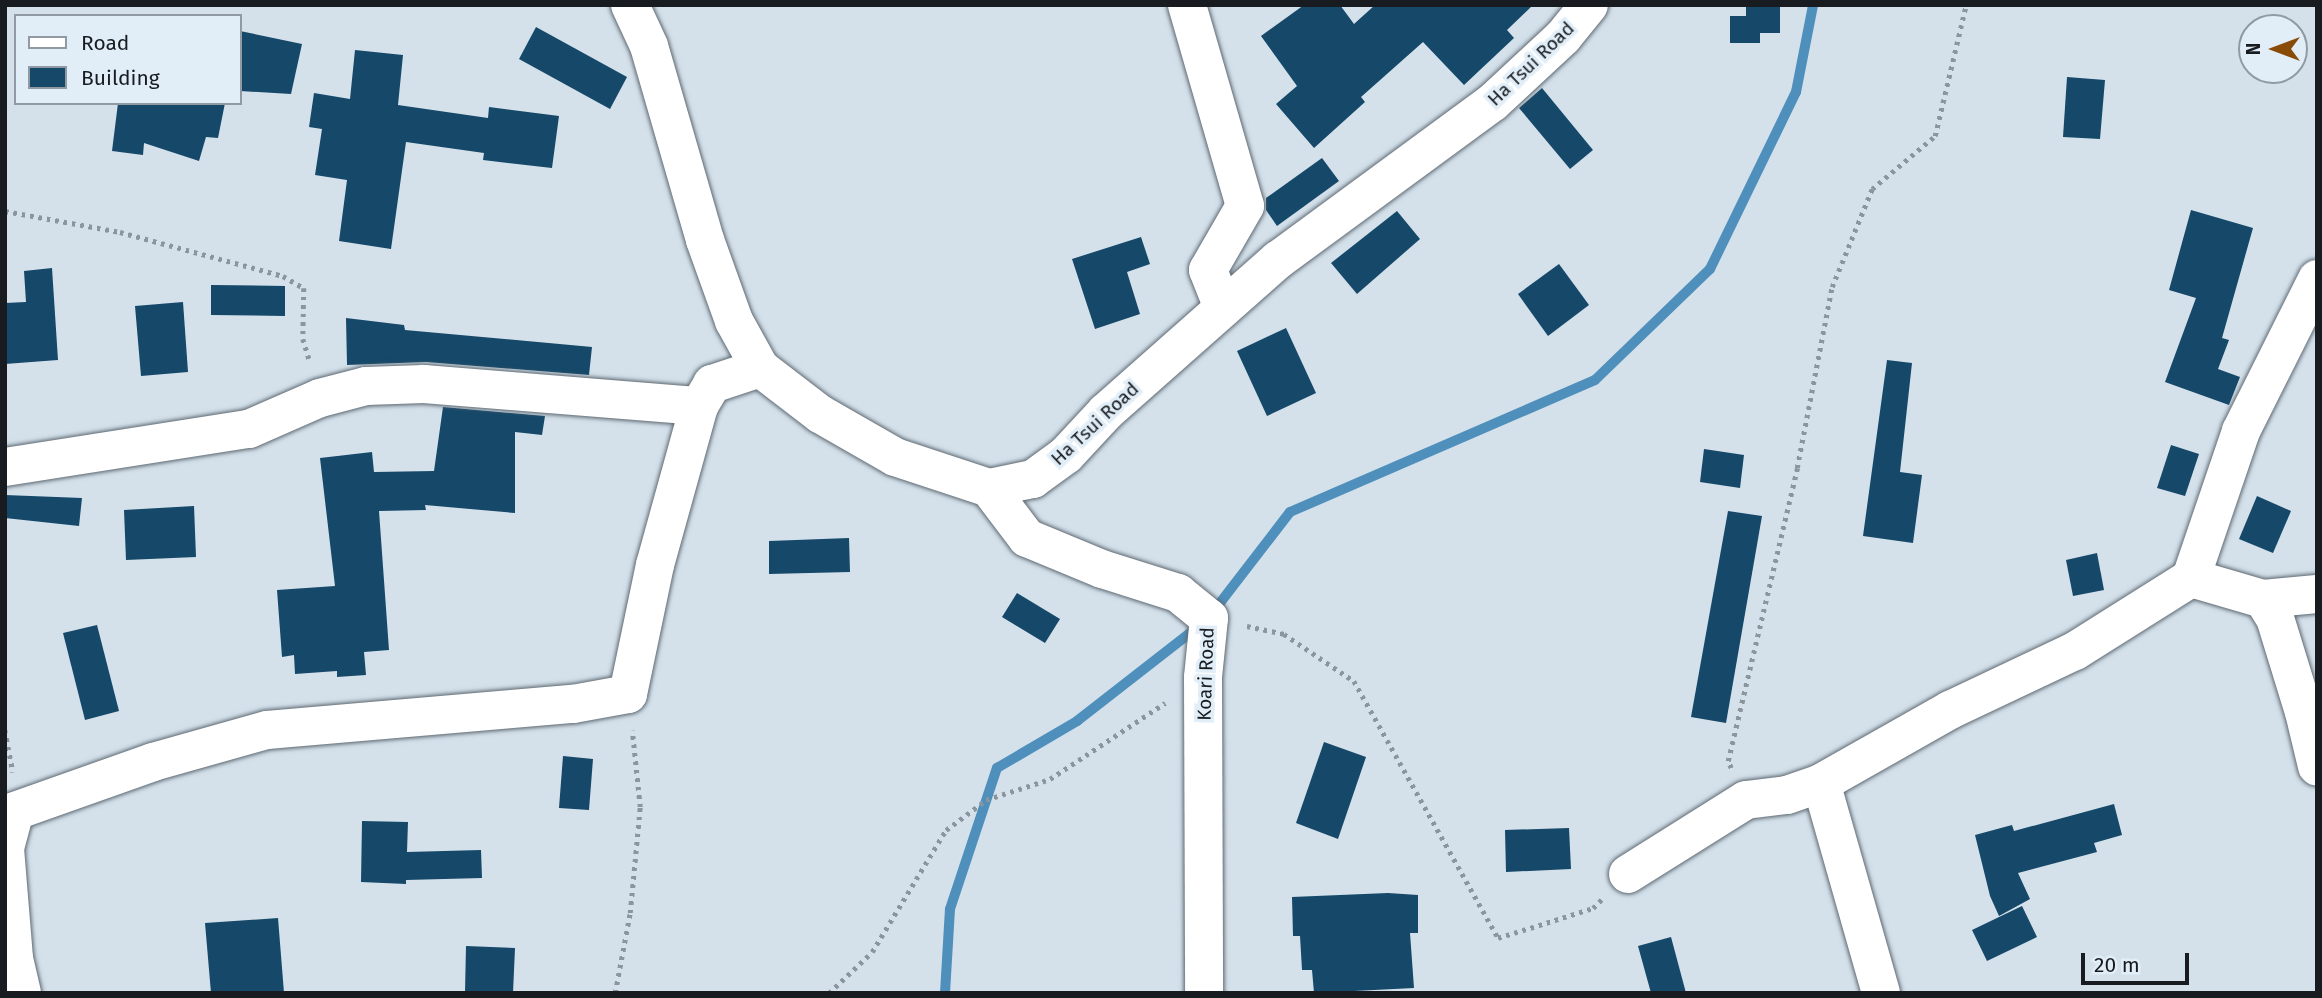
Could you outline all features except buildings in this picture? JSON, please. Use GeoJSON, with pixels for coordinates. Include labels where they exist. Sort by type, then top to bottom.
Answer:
{"type":"FeatureCollection","features":[{"type":"Feature","properties":{"kind":"street","name":"Ha Tsui Road"},"geometry":{"type":"LineString","coordinates":[[630,5],[649,46],[709,251],[734,321],[760,368],[820,414],[895,457],[989,488],[1033,479],[1066,455],[1106,412],[1278,260],[1492,103],[1563,37],[1589,5]]}},
{"type":"Feature","properties":{"kind":"street"},"geometry":{"type":"LineString","coordinates":[[1187,5],[1245,206],[1208,270],[1223,308]]}},
{"type":"Feature","properties":{"kind":"street"},"geometry":{"type":"LineString","coordinates":[[1628,874],[1746,800],[1787,795],[1821,783],[1950,710],[2074,651],[2192,578],[2241,431],[2317,279]]}},
{"type":"Feature","properties":{"kind":"street"},"geometry":{"type":"LineString","coordinates":[[22,993],[14,958],[5,848],[15,811],[153,762],[267,730],[573,704],[628,694],[655,565],[699,406],[712,384],[760,368]]}},
{"type":"Feature","properties":{"kind":"street"},"geometry":{"type":"LineString","coordinates":[[5,467],[249,429],[320,398],[366,386],[424,384],[699,406]]}},
{"type":"Feature","properties":{"kind":"street","name":"Koari Road"},"geometry":{"type":"LineString","coordinates":[[989,488],[1027,538],[1102,569],[1178,593],[1209,618],[1203,677],[1204,993]]}},
{"type":"Feature","properties":{"kind":"street"},"geometry":{"type":"LineString","coordinates":[[2192,578],[2263,599],[2317,594]]}},
{"type":"Feature","properties":{"kind":"street"},"geometry":{"type":"LineString","coordinates":[[2263,599],[2275,618],[2304,712],[2317,766]]}},
{"type":"Feature","properties":{"kind":"street"},"geometry":{"type":"LineString","coordinates":[[1821,783],[1881,993]]}},
{"type":"Feature","properties":{"kind":"path"},"geometry":{"type":"LineString","coordinates":[[1746,800],[1728,761],[1797,468],[1832,287],[1872,189],[1936,136],[1966,5]]}},
{"type":"Feature","properties":{"kind":"path"},"geometry":{"type":"LineString","coordinates":[[5,211],[120,232],[283,276],[304,288],[303,338],[320,398]]}},
{"type":"Feature","properties":{"kind":"path"},"geometry":{"type":"LineString","coordinates":[[1284,634],[1354,681],[1498,939],[1593,908],[1628,874]]}},
{"type":"Feature","properties":{"kind":"path"},"geometry":{"type":"LineString","coordinates":[[829,993],[872,951],[946,830],[986,800],[1050,779],[1203,677]]}},
{"type":"Feature","properties":{"kind":"path"},"geometry":{"type":"LineString","coordinates":[[615,993],[630,913],[640,807],[628,694]]}},
{"type":"Feature","properties":{"kind":"waterway"},"geometry":{"type":"LineString","coordinates":[[1213,612],[1290,512],[1595,380],[1710,269],[1796,92],[1813,5]]}},
{"type":"Feature","properties":{"kind":"waterway"},"geometry":{"type":"LineString","coordinates":[[945,993],[950,909],[997,768],[1077,721],[1199,626]]}}]}
